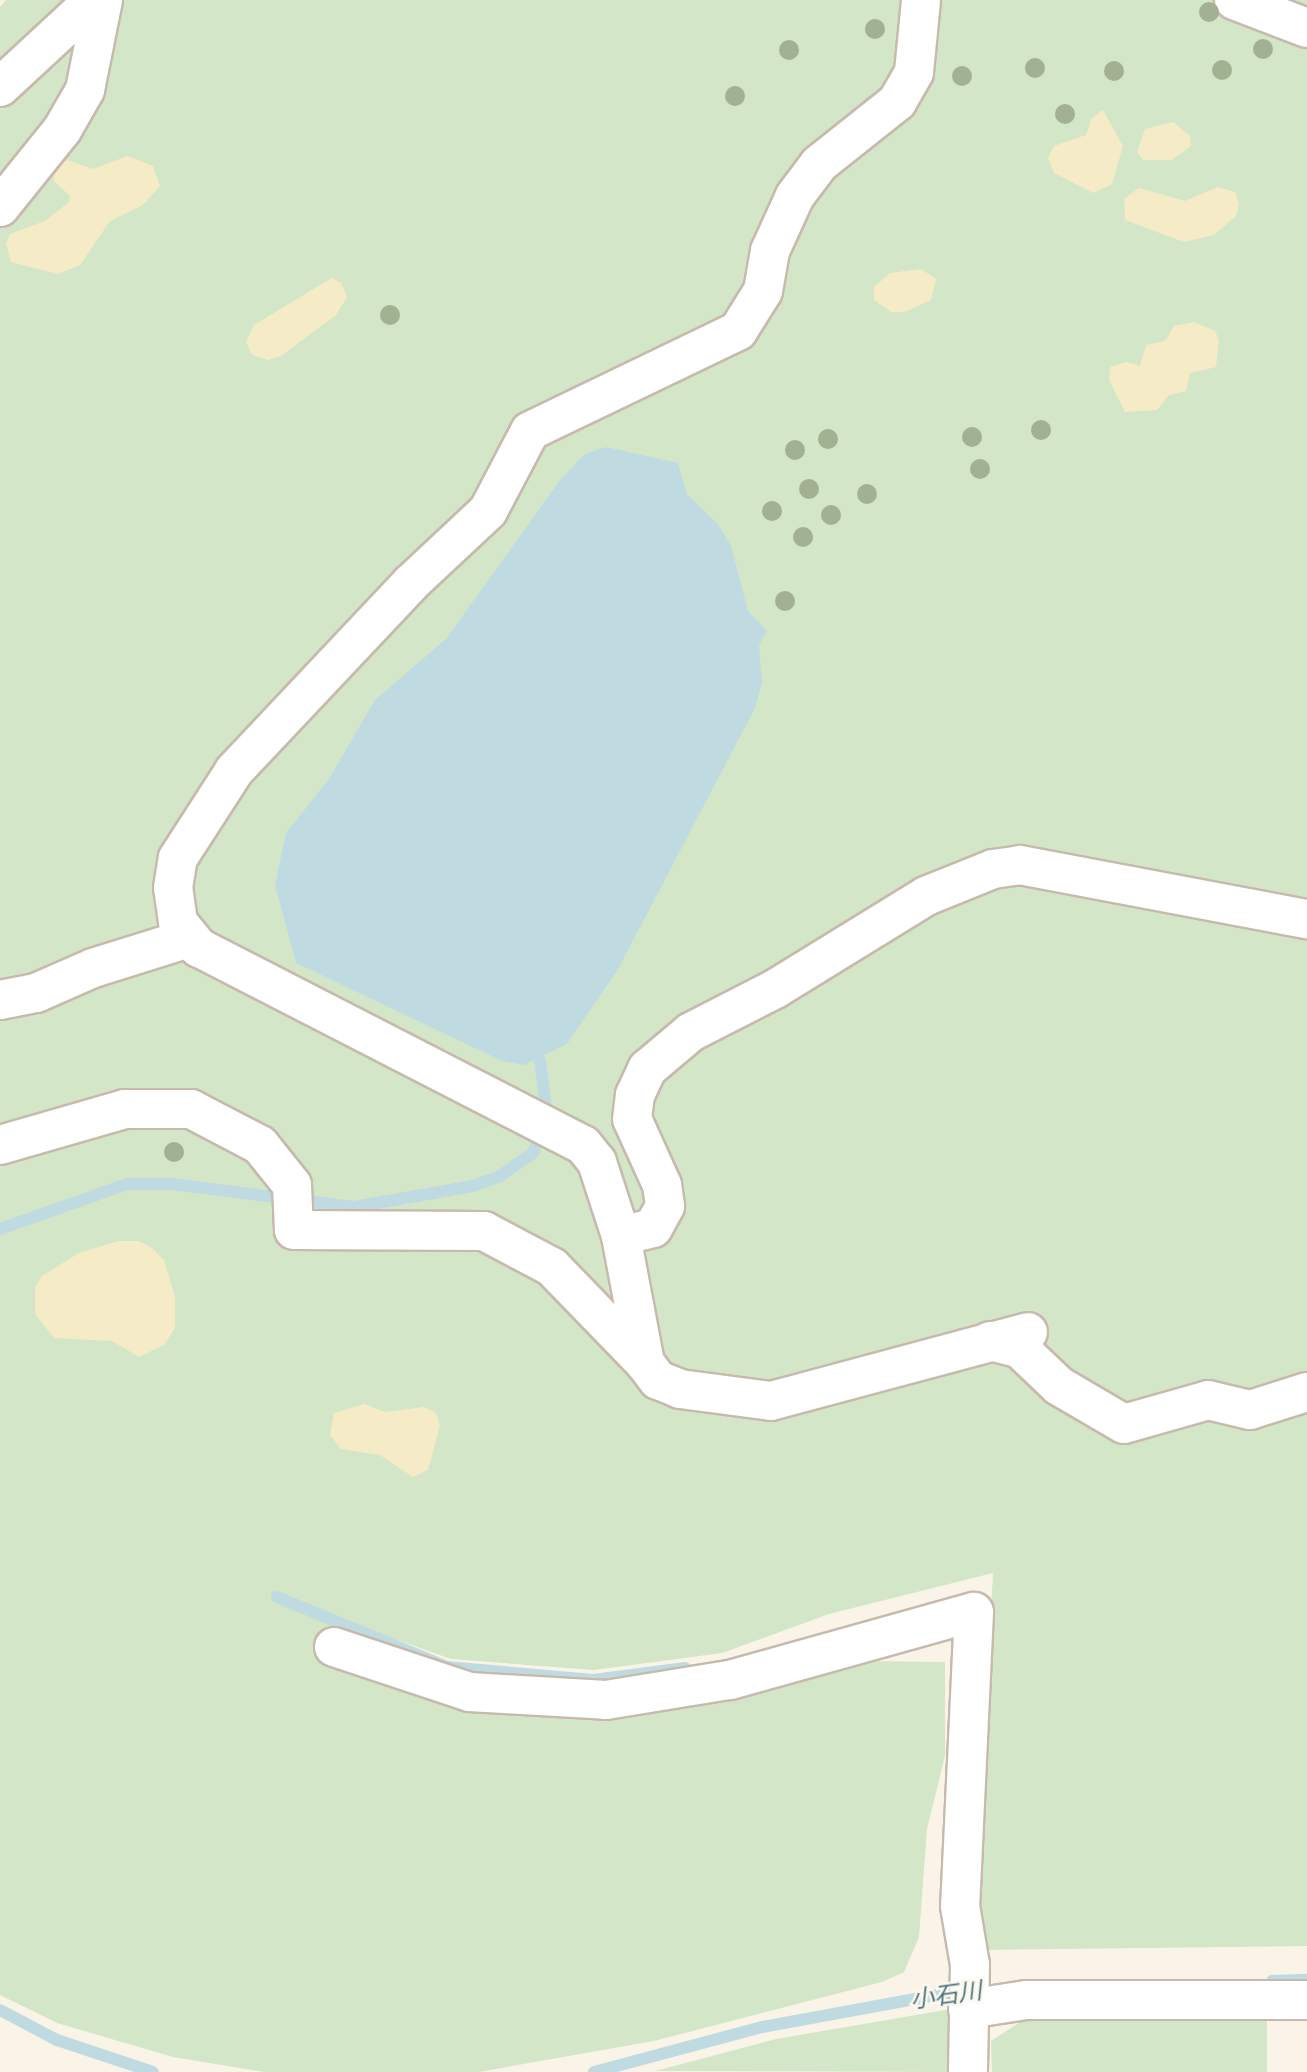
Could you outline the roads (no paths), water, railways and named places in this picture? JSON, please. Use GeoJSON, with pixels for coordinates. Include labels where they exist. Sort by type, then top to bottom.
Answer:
{"type":"FeatureCollection","features":[{"type":"Feature","properties":{"kind":"street"},"geometry":{"type":"LineString","coordinates":[[0,86],[94,0]]}},
{"type":"Feature","properties":{"kind":"street"},"geometry":{"type":"LineString","coordinates":[[0,206],[62,130],[85,90],[103,0]]}},
{"type":"Feature","properties":{"kind":"street"},"geometry":{"type":"LineString","coordinates":[[645,1363],[621,1236],[597,1162],[583,1145],[189,938],[178,922],[173,888],[178,858],[211,798],[410,584],[488,511],[530,431],[738,331],[763,291],[770,251],[795,196],[819,164],[897,102],[908,82],[921,39],[921,0]]}},
{"type":"Feature","properties":{"kind":"street"},"geometry":{"type":"LineString","coordinates":[[1234,0],[1307,28]]}},
{"type":"Feature","properties":{"kind":"street"},"geometry":{"type":"LineString","coordinates":[[621,1236],[653,1228],[665,1206],[662,1185],[632,1118],[646,1069],[691,1032],[775,989],[926,896],[993,869],[1020,865],[1307,919]]}},
{"type":"Feature","properties":{"kind":"street"},"geometry":{"type":"LineString","coordinates":[[0,1000],[36,993],[93,968],[189,938]]}},
{"type":"Feature","properties":{"kind":"street"},"geometry":{"type":"LineString","coordinates":[[0,1145],[125,1109],[191,1109],[260,1145],[292,1198],[294,1230],[484,1231],[552,1267],[645,1363],[658,1380],[680,1389],[771,1401],[1027,1332]]}},
{"type":"Feature","properties":{"kind":"street"},"geometry":{"type":"LineString","coordinates":[[990,1341],[1018,1348],[1059,1386],[1124,1424],[1208,1400],[1250,1410],[1307,1392]]}},
{"type":"Feature","properties":{"kind":"street"},"geometry":{"type":"LineString","coordinates":[[334,1647],[469,1692],[606,1700],[730,1680],[974,1612],[960,1906],[970,1965],[967,2006],[968,2072]]}},
{"type":"Feature","properties":{"kind":"street"},"geometry":{"type":"LineString","coordinates":[[967,2006],[1026,2000],[1307,2000]]}},
{"type":"Feature","properties":{"kind":"water"},"geometry":{"type":"Polygon","coordinates":[[[606,447],[678,463],[687,494],[718,524],[731,546],[748,611],[767,631],[759,645],[762,682],[755,708],[617,971],[567,1044],[524,1065],[502,1061],[296,963],[275,885],[286,833],[329,779],[375,700],[446,639],[560,480],[585,454],[606,447]]]}},
{"type":"Feature","properties":{"kind":"waterway"},"geometry":{"type":"LineString","coordinates":[[0,1229],[127,1184],[171,1184],[354,1207],[473,1186],[500,1176],[532,1154],[548,1123],[540,1061]]}},
{"type":"Feature","properties":{"kind":"waterway"},"geometry":{"type":"LineString","coordinates":[[277,1597],[447,1667],[593,1680],[685,1668]]}},
{"type":"Feature","properties":{"kind":"waterway","name":"小石川"},"geometry":{"type":"LineString","coordinates":[[1272,1981],[1307,1980]]}},
{"type":"Feature","properties":{"kind":"waterway","name":"小石川"},"geometry":{"type":"LineString","coordinates":[[594,2072],[762,2027],[964,1990]]}},
{"type":"Feature","properties":{"kind":"waterway","name":"小石川"},"geometry":{"type":"LineString","coordinates":[[0,2010],[57,2040],[153,2072]]}}]}
